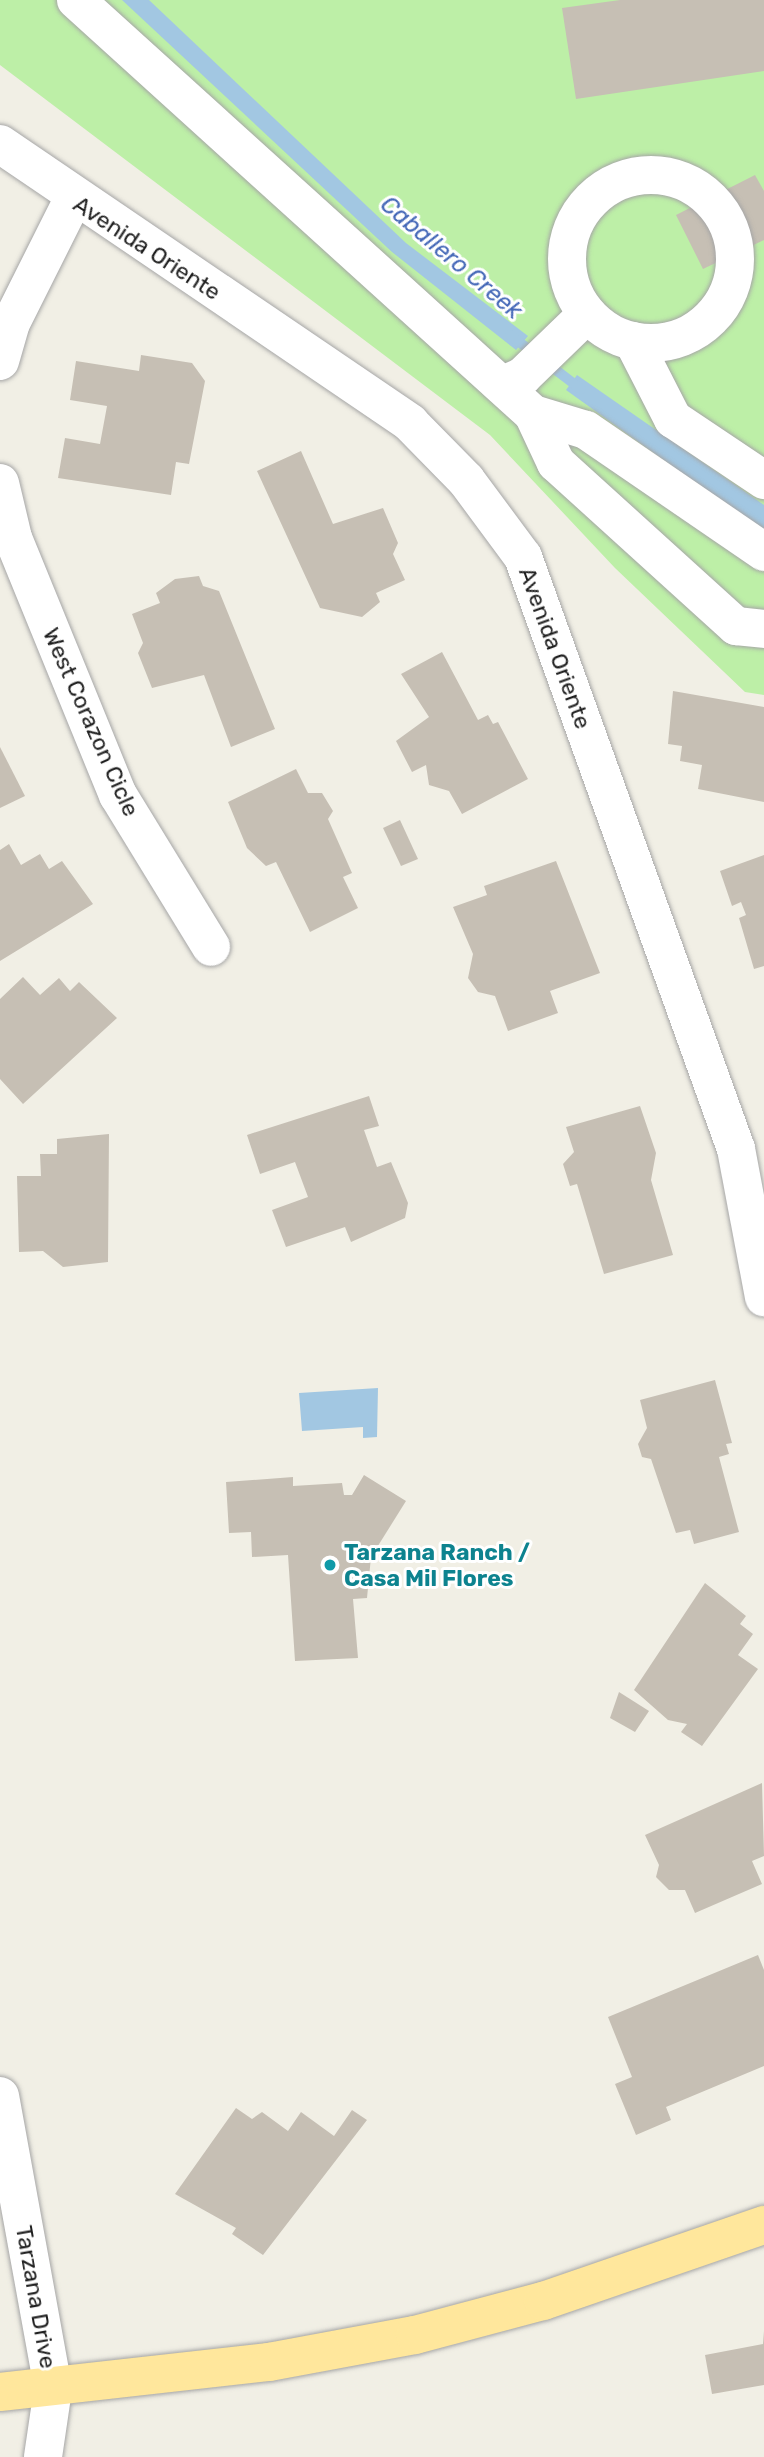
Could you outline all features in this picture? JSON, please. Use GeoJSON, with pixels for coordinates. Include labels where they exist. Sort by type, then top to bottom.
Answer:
{"type":"FeatureCollection","features":[{"type":"Feature","properties":{"kind":"main road"},"geometry":{"type":"LineString","coordinates":[[0,2392],[53,2389],[269,2362],[415,2335],[543,2301],[764,2225]]}},
{"type":"Feature","properties":{"kind":"street"},"geometry":{"type":"LineString","coordinates":[[76,0],[503,385],[533,414],[556,463],[736,626],[764,629]]}},
{"type":"Feature","properties":{"kind":"street","name":"Avenida Oriente"},"geometry":{"type":"LineString","coordinates":[[0,145],[73,199],[410,423],[467,480],[523,557],[736,1149],[764,1297]]}},
{"type":"Feature","properties":{"kind":"street"},"geometry":{"type":"LineString","coordinates":[[633,341],[683,337],[721,306],[735,254],[720,210],[702,192],[656,174],[619,182],[589,203],[568,249],[568,274],[587,314],[633,341],[673,419],[764,480]]}},
{"type":"Feature","properties":{"kind":"street"},"geometry":{"type":"LineString","coordinates":[[0,361],[20,303],[73,199]]}},
{"type":"Feature","properties":{"kind":"street"},"geometry":{"type":"LineString","coordinates":[[503,385],[541,359],[587,314]]}},
{"type":"Feature","properties":{"kind":"street"},"geometry":{"type":"LineString","coordinates":[[533,414],[586,430],[764,552]]}},
{"type":"Feature","properties":{"kind":"street","name":"West Corazon Cicle"},"geometry":{"type":"LineString","coordinates":[[0,483],[13,538],[118,796],[211,947]]}},
{"type":"Feature","properties":{"kind":"street","name":"Tarzana Drive"},"geometry":{"type":"LineString","coordinates":[[0,2096],[53,2389],[43,2457]]}},
{"type":"Feature","properties":{"kind":"green space"},"geometry":{"type":"Polygon","coordinates":[[[0,0],[764,0],[764,695],[745,692],[615,568],[490,435],[0,65],[0,0]]]}},
{"type":"Feature","properties":{"kind":"water"},"geometry":{"type":"Polygon","coordinates":[[[122,0],[149,0],[406,243],[528,336],[516,350],[392,252],[122,0]]]}},
{"type":"Feature","properties":{"kind":"water"},"geometry":{"type":"Polygon","coordinates":[[[577,375],[764,505],[764,532],[566,390],[577,375]]]}},
{"type":"Feature","properties":{"kind":"water"},"geometry":{"type":"Polygon","coordinates":[[[378,1388],[377,1437],[363,1438],[363,1427],[302,1431],[299,1393],[378,1388]]]}},
{"type":"Feature","properties":{"kind":"building"},"geometry":{"type":"Polygon","coordinates":[[[620,0],[764,0],[764,71],[576,99],[562,8],[620,0]]]}},
{"type":"Feature","properties":{"kind":"building"},"geometry":{"type":"Polygon","coordinates":[[[755,175],[764,191],[764,240],[703,269],[676,215],[755,175]]]}},
{"type":"Feature","properties":{"kind":"building"},"geometry":{"type":"Polygon","coordinates":[[[141,355],[192,363],[205,381],[189,464],[176,462],[171,495],[58,478],[65,438],[100,444],[107,406],[70,400],[76,361],[139,371],[141,355]]]}},
{"type":"Feature","properties":{"kind":"building"},"geometry":{"type":"Polygon","coordinates":[[[301,451],[333,524],[383,508],[398,543],[393,554],[405,580],[376,593],[380,602],[362,617],[320,608],[257,471],[301,451]]]}},
{"type":"Feature","properties":{"kind":"building"},"geometry":{"type":"Polygon","coordinates":[[[199,576],[203,586],[219,591],[275,729],[231,747],[204,675],[152,688],[138,653],[143,643],[132,614],[160,603],[156,593],[175,579],[199,576]]]}},
{"type":"Feature","properties":{"kind":"building"},"geometry":{"type":"Polygon","coordinates":[[[442,652],[478,720],[488,715],[493,724],[498,722],[528,779],[462,814],[449,791],[429,785],[426,765],[412,772],[396,741],[429,717],[401,674],[442,652]]]}},
{"type":"Feature","properties":{"kind":"building"},"geometry":{"type":"Polygon","coordinates":[[[673,691],[764,707],[764,802],[698,789],[702,765],[680,761],[682,746],[668,744],[673,691]]]}},
{"type":"Feature","properties":{"kind":"building"},"geometry":{"type":"Polygon","coordinates":[[[0,747],[25,796],[0,808],[0,747]]]}},
{"type":"Feature","properties":{"kind":"building"},"geometry":{"type":"Polygon","coordinates":[[[296,769],[308,793],[322,793],[333,811],[328,819],[352,873],[343,877],[358,908],[310,932],[276,862],[266,866],[247,848],[228,802],[296,769]]]}},
{"type":"Feature","properties":{"kind":"building"},"geometry":{"type":"Polygon","coordinates":[[[400,820],[418,859],[401,866],[383,828],[400,820]]]}},
{"type":"Feature","properties":{"kind":"building"},"geometry":{"type":"Polygon","coordinates":[[[9,844],[21,865],[40,854],[49,869],[62,861],[93,904],[0,961],[0,850],[9,844]]]}},
{"type":"Feature","properties":{"kind":"building"},"geometry":{"type":"Polygon","coordinates":[[[764,855],[764,966],[754,969],[739,918],[746,915],[741,902],[732,906],[720,871],[764,855]]]}},
{"type":"Feature","properties":{"kind":"building"},"geometry":{"type":"Polygon","coordinates":[[[556,861],[600,973],[550,991],[558,1013],[508,1031],[495,996],[478,992],[468,978],[473,954],[453,907],[487,895],[484,886],[556,861]]]}},
{"type":"Feature","properties":{"kind":"building"},"geometry":{"type":"Polygon","coordinates":[[[23,977],[40,995],[59,978],[70,991],[79,982],[117,1018],[23,1104],[0,1079],[0,999],[23,977]]]}},
{"type":"Feature","properties":{"kind":"building"},"geometry":{"type":"Polygon","coordinates":[[[369,1096],[379,1126],[364,1130],[377,1167],[391,1162],[408,1203],[405,1218],[351,1242],[345,1227],[286,1247],[272,1210],[308,1197],[295,1162],[260,1174],[247,1135],[369,1096]]]}},
{"type":"Feature","properties":{"kind":"building"},"geometry":{"type":"Polygon","coordinates":[[[640,1106],[656,1153],[651,1180],[673,1255],[604,1274],[577,1184],[570,1186],[563,1164],[574,1152],[566,1127],[640,1106]]]}},
{"type":"Feature","properties":{"kind":"building"},"geometry":{"type":"Polygon","coordinates":[[[109,1134],[108,1262],[63,1267],[43,1251],[19,1252],[17,1176],[41,1176],[40,1154],[57,1154],[57,1139],[109,1134]]]}},
{"type":"Feature","properties":{"kind":"building"},"geometry":{"type":"Polygon","coordinates":[[[715,1380],[732,1443],[726,1444],[729,1454],[719,1457],[739,1532],[694,1544],[690,1530],[676,1533],[651,1459],[642,1457],[638,1444],[647,1428],[640,1400],[715,1380]]]}},
{"type":"Feature","properties":{"kind":"building","name":"Tarzana Ranch / Casa Mil Flores"},"geometry":{"type":"Polygon","coordinates":[[[364,1475],[406,1501],[371,1557],[367,1598],[353,1599],[358,1658],[295,1661],[288,1555],[252,1557],[251,1532],[229,1533],[226,1482],[293,1477],[293,1486],[342,1483],[344,1495],[352,1495],[364,1475]]]}},
{"type":"Feature","properties":{"kind":"building"},"geometry":{"type":"Polygon","coordinates":[[[705,1583],[746,1616],[740,1624],[753,1634],[738,1655],[758,1669],[702,1746],[681,1732],[687,1724],[668,1720],[634,1690],[705,1583]]]}},
{"type":"Feature","properties":{"kind":"building"},"geometry":{"type":"Polygon","coordinates":[[[619,1692],[649,1711],[635,1732],[610,1718],[619,1692]]]}},
{"type":"Feature","properties":{"kind":"building"},"geometry":{"type":"Polygon","coordinates":[[[762,1783],[764,1856],[752,1861],[762,1884],[695,1913],[685,1890],[669,1890],[656,1877],[659,1865],[645,1835],[762,1783]]]}},
{"type":"Feature","properties":{"kind":"building"},"geometry":{"type":"Polygon","coordinates":[[[758,1955],[764,1970],[764,2066],[666,2107],[671,2120],[636,2135],[615,2084],[632,2077],[608,2017],[758,1955]]]}},
{"type":"Feature","properties":{"kind":"building"},"geometry":{"type":"Polygon","coordinates":[[[236,2108],[252,2119],[262,2112],[288,2131],[301,2112],[334,2136],[352,2110],[367,2120],[263,2255],[232,2234],[236,2228],[175,2194],[236,2108]]]}},
{"type":"Feature","properties":{"kind":"building"},"geometry":{"type":"Polygon","coordinates":[[[764,2331],[764,2385],[712,2394],[705,2355],[763,2344],[764,2331]]]}},
{"type":"Feature","properties":{"kind":"waterway","name":"Caballero Creek"},"geometry":{"type":"LineString","coordinates":[[510,335],[581,389]]}},
{"type":"Feature","properties":{"kind":"place","name":"Tarzana Ranch / Casa Mil Flores"},"geometry":{"type":"Point","coordinates":[330,1565]}}]}
